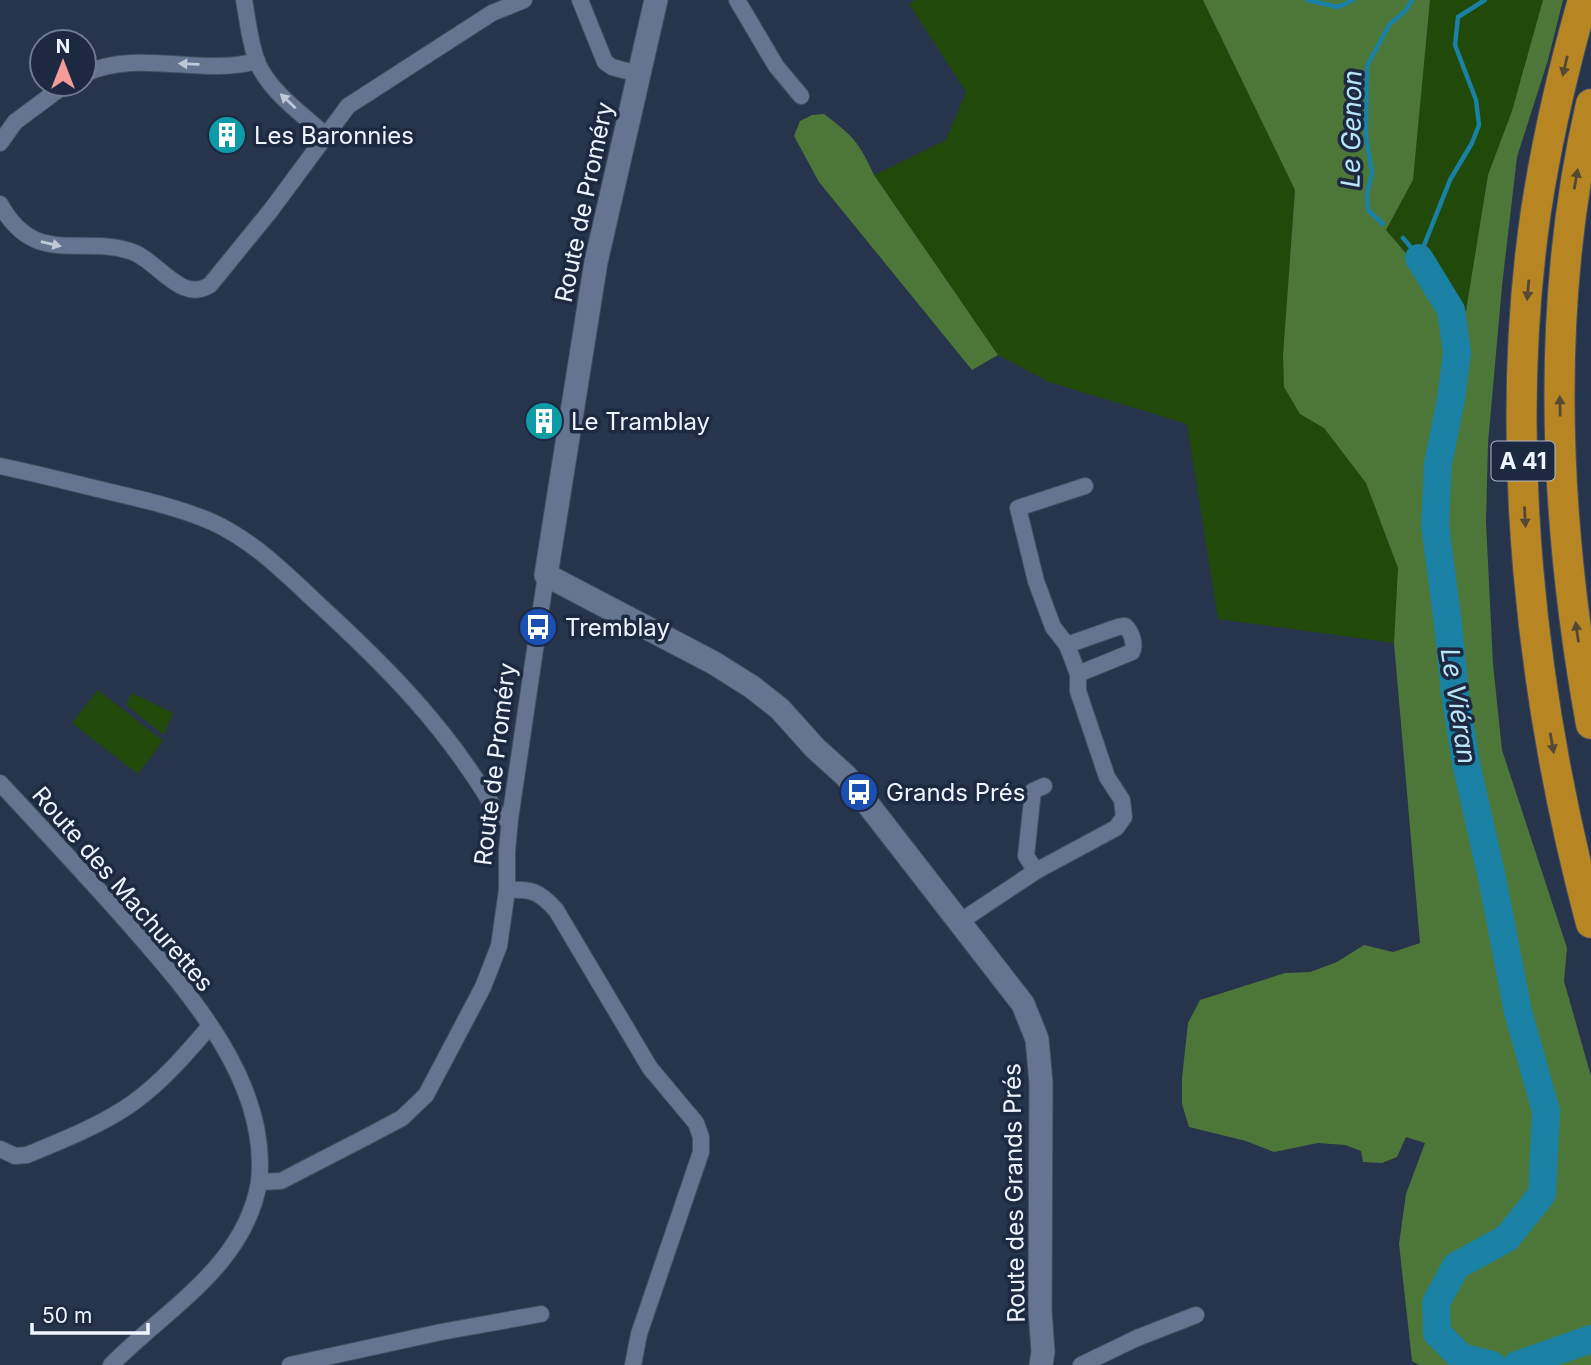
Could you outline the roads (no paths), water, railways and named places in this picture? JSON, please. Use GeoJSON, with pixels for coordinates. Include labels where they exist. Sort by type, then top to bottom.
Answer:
{"type":"FeatureCollection","features":[{"type":"Feature","properties":{"kind":"highway","name":"A 41"},"geometry":{"type":"LineString","coordinates":[[1583,0],[1555,107],[1535,214],[1524,350],[1523,426],[1527,542],[1544,699],[1556,768],[1591,923]]}},
{"type":"Feature","properties":{"kind":"highway","name":"A 41"},"geometry":{"type":"LineString","coordinates":[[1591,104],[1574,191],[1566,257],[1559,385],[1566,539],[1572,604],[1591,724]]}},
{"type":"Feature","properties":{"kind":"street"},"geometry":{"type":"LineString","coordinates":[[244,0],[257,61],[275,88],[326,136]]}},
{"type":"Feature","properties":{"kind":"street"},"geometry":{"type":"LineString","coordinates":[[0,204],[20,231],[40,242],[61,247],[129,251],[143,257],[184,288],[196,290],[210,285],[271,210],[343,112],[356,100],[483,19],[524,0]]}},
{"type":"Feature","properties":{"kind":"street"},"geometry":{"type":"LineString","coordinates":[[580,0],[605,62],[638,75]]}},
{"type":"Feature","properties":{"kind":"street","name":"Route de Proméry"},"geometry":{"type":"LineString","coordinates":[[259,1182],[281,1181],[402,1118],[426,1096],[464,1027],[494,962],[502,931],[507,890],[510,819],[596,262],[656,0]]}},
{"type":"Feature","properties":{"kind":"street"},"geometry":{"type":"LineString","coordinates":[[737,0],[761,44],[801,96]]}},
{"type":"Feature","properties":{"kind":"street"},"geometry":{"type":"LineString","coordinates":[[98,68],[125,63],[235,66],[257,61]]}},
{"type":"Feature","properties":{"kind":"street"},"geometry":{"type":"LineString","coordinates":[[0,143],[15,122],[47,98]]}},
{"type":"Feature","properties":{"kind":"street"},"geometry":{"type":"LineString","coordinates":[[0,466],[186,513],[211,522],[259,551],[370,651],[411,694],[461,756],[497,813],[510,819]]}},
{"type":"Feature","properties":{"kind":"street"},"geometry":{"type":"LineString","coordinates":[[961,921],[1036,872],[1116,828],[1124,817],[1122,800],[1107,777],[1079,691],[1078,674],[1067,645],[1053,626],[1036,581],[1018,509],[1085,485]]}},
{"type":"Feature","properties":{"kind":"street","name":"Route des Grands Prés"},"geometry":{"type":"LineString","coordinates":[[547,575],[715,663],[780,709],[815,748],[846,776],[1023,1004],[1037,1039],[1041,1083],[1041,1365]]}},
{"type":"Feature","properties":{"kind":"street"},"geometry":{"type":"LineString","coordinates":[[1067,645],[1118,626],[1125,626],[1129,630],[1132,652],[1078,674]]}},
{"type":"Feature","properties":{"kind":"street","name":"Route des Machurettes"},"geometry":{"type":"LineString","coordinates":[[0,783],[156,955],[210,1026],[233,1064],[254,1120],[260,1150],[259,1182]]}},
{"type":"Feature","properties":{"kind":"street"},"geometry":{"type":"LineString","coordinates":[[1036,872],[1026,856],[1033,791],[1044,786]]}},
{"type":"Feature","properties":{"kind":"street"},"geometry":{"type":"LineString","coordinates":[[507,890],[541,894],[556,910],[650,1068],[692,1117],[701,1136],[701,1152],[639,1334],[633,1365]]}},
{"type":"Feature","properties":{"kind":"street"},"geometry":{"type":"LineString","coordinates":[[0,1149],[15,1156],[27,1155],[126,1107],[168,1073],[210,1026]]}},
{"type":"Feature","properties":{"kind":"street"},"geometry":{"type":"LineString","coordinates":[[111,1365],[221,1264],[243,1231],[259,1182]]}},
{"type":"Feature","properties":{"kind":"street"},"geometry":{"type":"LineString","coordinates":[[290,1365],[441,1332],[541,1314]]}},
{"type":"Feature","properties":{"kind":"street"},"geometry":{"type":"LineString","coordinates":[[1081,1365],[1137,1338],[1196,1315]]}},
{"type":"Feature","properties":{"kind":"waterway","name":"Le Genon"},"geometry":{"type":"LineString","coordinates":[[1307,0],[1338,7],[1353,0]]}},
{"type":"Feature","properties":{"kind":"waterway","name":"Le Genon"},"geometry":{"type":"LineString","coordinates":[[1383,224],[1368,210],[1367,194],[1372,173],[1366,137],[1367,66],[1389,25],[1406,10],[1412,0]]}},
{"type":"Feature","properties":{"kind":"waterway","name":"Le Viéran"},"geometry":{"type":"LineString","coordinates":[[1419,258],[1450,180],[1472,143],[1479,125],[1476,100],[1455,45],[1458,17],[1485,0]]}},
{"type":"Feature","properties":{"kind":"waterway","name":"Le Genon"},"geometry":{"type":"LineString","coordinates":[[1403,238],[1419,257]]}},
{"type":"Feature","properties":{"kind":"waterway","name":"Le Viéran"},"geometry":{"type":"LineString","coordinates":[[1419,258],[1451,310],[1457,353],[1438,464],[1435,525],[1455,694],[1466,763],[1518,1012],[1546,1111],[1542,1194],[1507,1238],[1456,1266],[1436,1303],[1437,1333],[1461,1357],[1492,1365]]}},
{"type":"Feature","properties":{"kind":"waterway","name":"Le Viéran"},"geometry":{"type":"LineString","coordinates":[[1517,1365],[1591,1339]]}},
{"type":"Feature","properties":{"kind":"place","name":"Les Baronnies"},"geometry":{"type":"Point","coordinates":[227,135]}},
{"type":"Feature","properties":{"kind":"place","name":"Le Tramblay"},"geometry":{"type":"Point","coordinates":[544,421]}},
{"type":"Feature","properties":{"kind":"place","name":"Tremblay"},"geometry":{"type":"Point","coordinates":[538,627]}},
{"type":"Feature","properties":{"kind":"place","name":"Grands Prés"},"geometry":{"type":"Point","coordinates":[859,792]}}]}
